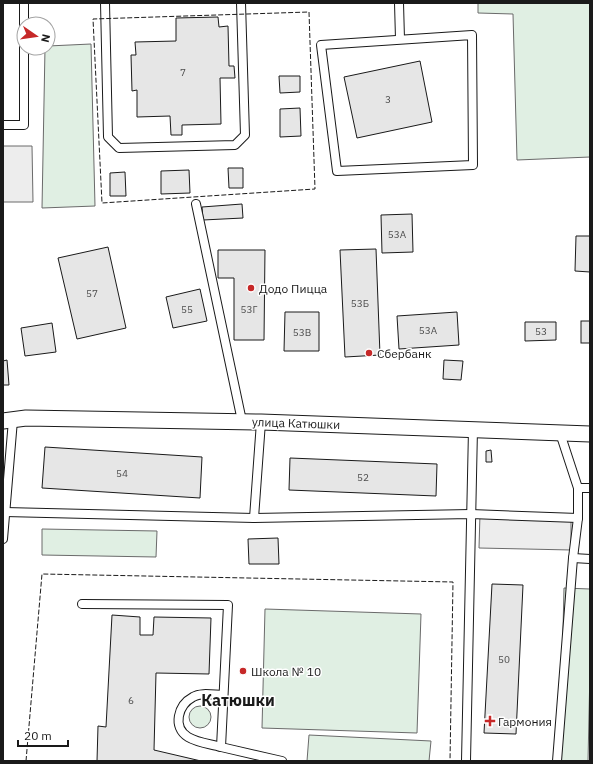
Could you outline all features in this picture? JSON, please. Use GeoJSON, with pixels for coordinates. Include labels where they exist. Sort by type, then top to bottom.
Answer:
{"type":"FeatureCollection","features":[{"type":"Feature","properties":{"kind":"street","name":"улица Катюшки"},"geometry":{"type":"LineString","coordinates":[[8,420],[26,418],[242,421],[590,434]]}},
{"type":"Feature","properties":{"kind":"lane"},"geometry":{"type":"LineString","coordinates":[[24,3],[24,16]]}},
{"type":"Feature","properties":{"kind":"lane"},"geometry":{"type":"LineString","coordinates":[[105,3],[108,137],[119,148],[235,145],[245,135],[242,3]]}},
{"type":"Feature","properties":{"kind":"lane"},"geometry":{"type":"LineString","coordinates":[[398,3],[400,39]]}},
{"type":"Feature","properties":{"kind":"lane"},"geometry":{"type":"LineString","coordinates":[[472,35],[474,166],[337,171],[321,45],[400,39],[472,35]]}},
{"type":"Feature","properties":{"kind":"lane"},"geometry":{"type":"LineString","coordinates":[[3,125],[24,125],[24,56]]}},
{"type":"Feature","properties":{"kind":"lane"},"geometry":{"type":"LineString","coordinates":[[196,204],[242,421]]}},
{"type":"Feature","properties":{"kind":"lane"},"geometry":{"type":"LineString","coordinates":[[3,539],[8,420]]}},
{"type":"Feature","properties":{"kind":"lane"},"geometry":{"type":"LineString","coordinates":[[254,518],[261,422]]}},
{"type":"Feature","properties":{"kind":"lane"},"geometry":{"type":"LineString","coordinates":[[466,761],[472,429]]}},
{"type":"Feature","properties":{"kind":"lane"},"geometry":{"type":"LineString","coordinates":[[557,761],[573,558],[578,518],[578,488],[560,433]]}},
{"type":"Feature","properties":{"kind":"lane"},"geometry":{"type":"LineString","coordinates":[[578,488],[590,488]]}},
{"type":"Feature","properties":{"kind":"lane"},"geometry":{"type":"LineString","coordinates":[[5,512],[254,518],[471,514],[578,518]]}},
{"type":"Feature","properties":{"kind":"lane"},"geometry":{"type":"LineString","coordinates":[[573,558],[590,559]]}},
{"type":"Feature","properties":{"kind":"lane"},"geometry":{"type":"LineString","coordinates":[[82,604],[228,606],[221,747]]}},
{"type":"Feature","properties":{"kind":"lane"},"geometry":{"type":"LineString","coordinates":[[223,695],[206,694],[194,696],[183,704],[179,717],[180,729],[188,737],[199,742],[282,761]]}},
{"type":"Feature","properties":{"kind":"green space"},"geometry":{"type":"Polygon","coordinates":[[[478,3],[590,3],[590,157],[517,160],[513,14],[478,13],[478,3]]]}},
{"type":"Feature","properties":{"kind":"green space"},"geometry":{"type":"Polygon","coordinates":[[[91,44],[95,206],[42,208],[45,56],[56,56],[56,46],[91,44]]]}},
{"type":"Feature","properties":{"kind":"green space"},"geometry":{"type":"Polygon","coordinates":[[[42,529],[157,531],[156,557],[42,555],[42,529]]]}},
{"type":"Feature","properties":{"kind":"green space"},"geometry":{"type":"Polygon","coordinates":[[[564,588],[590,589],[588,761],[562,761],[560,755],[564,588]]]}},
{"type":"Feature","properties":{"kind":"green space"},"geometry":{"type":"Polygon","coordinates":[[[265,609],[421,614],[417,733],[262,728],[265,609]]]}},
{"type":"Feature","properties":{"kind":"green space"},"geometry":{"type":"Polygon","coordinates":[[[200,706],[208,709],[211,717],[208,725],[200,728],[192,725],[189,717],[192,709],[200,706]]]}},
{"type":"Feature","properties":{"kind":"green space"},"geometry":{"type":"Polygon","coordinates":[[[309,735],[431,741],[429,761],[307,761],[309,735]]]}},
{"type":"Feature","properties":{"kind":"shaded area"},"geometry":{"type":"Polygon","coordinates":[[[3,146],[32,146],[33,202],[3,202],[3,146]]]}},
{"type":"Feature","properties":{"kind":"shaded area"},"geometry":{"type":"Polygon","coordinates":[[[480,514],[571,516],[571,550],[479,548],[480,514]]]}},
{"type":"Feature","properties":{"kind":"building"},"geometry":{"type":"Polygon","coordinates":[[[218,17],[219,27],[228,26],[229,66],[234,66],[235,78],[220,78],[221,124],[182,125],[182,135],[171,135],[170,116],[137,117],[137,90],[132,91],[131,55],[136,55],[135,42],[176,41],[176,18],[218,17]]]}},
{"type":"Feature","properties":{"kind":"building"},"geometry":{"type":"Polygon","coordinates":[[[420,61],[432,122],[357,138],[344,77],[420,61]]]}},
{"type":"Feature","properties":{"kind":"building"},"geometry":{"type":"Polygon","coordinates":[[[279,76],[300,76],[300,92],[280,93],[279,76]]]}},
{"type":"Feature","properties":{"kind":"building"},"geometry":{"type":"Polygon","coordinates":[[[300,108],[301,136],[280,137],[280,109],[300,108]]]}},
{"type":"Feature","properties":{"kind":"building"},"geometry":{"type":"Polygon","coordinates":[[[228,168],[243,168],[243,188],[229,188],[228,168]]]}},
{"type":"Feature","properties":{"kind":"building"},"geometry":{"type":"Polygon","coordinates":[[[189,170],[190,193],[161,194],[161,171],[189,170]]]}},
{"type":"Feature","properties":{"kind":"building"},"geometry":{"type":"Polygon","coordinates":[[[125,172],[126,196],[110,196],[110,173],[125,172]]]}},
{"type":"Feature","properties":{"kind":"building"},"geometry":{"type":"Polygon","coordinates":[[[242,204],[243,218],[203,220],[202,207],[242,204]]]}},
{"type":"Feature","properties":{"kind":"building"},"geometry":{"type":"Polygon","coordinates":[[[412,214],[413,252],[382,253],[381,215],[412,214]]]}},
{"type":"Feature","properties":{"kind":"building"},"geometry":{"type":"Polygon","coordinates":[[[576,236],[590,236],[590,272],[575,271],[576,236]]]}},
{"type":"Feature","properties":{"kind":"building"},"geometry":{"type":"Polygon","coordinates":[[[108,247],[126,328],[77,339],[58,258],[108,247]]]}},
{"type":"Feature","properties":{"kind":"building"},"geometry":{"type":"Polygon","coordinates":[[[376,249],[380,355],[345,357],[340,250],[376,249]]]}},
{"type":"Feature","properties":{"kind":"building"},"geometry":{"type":"Polygon","coordinates":[[[218,250],[265,250],[264,340],[234,340],[234,278],[218,278],[218,250]]]}},
{"type":"Feature","properties":{"kind":"building"},"geometry":{"type":"Polygon","coordinates":[[[200,289],[207,321],[173,328],[166,297],[200,289]]]}},
{"type":"Feature","properties":{"kind":"building"},"geometry":{"type":"Polygon","coordinates":[[[285,312],[319,312],[319,351],[284,351],[285,312]]]}},
{"type":"Feature","properties":{"kind":"building"},"geometry":{"type":"Polygon","coordinates":[[[457,312],[459,345],[399,349],[397,316],[457,312]]]}},
{"type":"Feature","properties":{"kind":"building"},"geometry":{"type":"Polygon","coordinates":[[[581,321],[590,321],[590,343],[581,343],[581,321]]]}},
{"type":"Feature","properties":{"kind":"building"},"geometry":{"type":"Polygon","coordinates":[[[525,322],[556,322],[556,340],[525,341],[525,322]]]}},
{"type":"Feature","properties":{"kind":"building"},"geometry":{"type":"Polygon","coordinates":[[[52,323],[56,352],[25,356],[21,328],[52,323]]]}},
{"type":"Feature","properties":{"kind":"building"},"geometry":{"type":"Polygon","coordinates":[[[7,360],[9,385],[3,385],[3,361],[7,360]]]}},
{"type":"Feature","properties":{"kind":"building"},"geometry":{"type":"Polygon","coordinates":[[[444,360],[463,361],[461,380],[443,379],[444,360]]]}},
{"type":"Feature","properties":{"kind":"building"},"geometry":{"type":"Polygon","coordinates":[[[45,447],[202,457],[200,498],[42,488],[45,447]]]}},
{"type":"Feature","properties":{"kind":"building"},"geometry":{"type":"Polygon","coordinates":[[[491,450],[492,462],[486,462],[486,451],[491,450]]]}},
{"type":"Feature","properties":{"kind":"building"},"geometry":{"type":"Polygon","coordinates":[[[290,458],[437,464],[436,496],[289,490],[290,458]]]}},
{"type":"Feature","properties":{"kind":"building"},"geometry":{"type":"Polygon","coordinates":[[[278,538],[279,564],[249,564],[248,539],[278,538]]]}},
{"type":"Feature","properties":{"kind":"building"},"geometry":{"type":"Polygon","coordinates":[[[492,584],[523,585],[516,734],[484,733],[492,584]]]}},
{"type":"Feature","properties":{"kind":"building"},"geometry":{"type":"Polygon","coordinates":[[[112,615],[140,617],[140,635],[153,635],[154,617],[211,618],[209,674],[156,673],[154,750],[201,761],[97,761],[98,726],[106,727],[112,615]]]}},
{"type":"Feature","properties":{"kind":"fence"},"geometry":{"type":"LineString","coordinates":[[309,12],[315,189],[102,203],[93,19],[309,12]]}},
{"type":"Feature","properties":{"kind":"fence"},"geometry":{"type":"LineString","coordinates":[[26,761],[42,574],[453,582],[450,761]]}},
{"type":"Feature","properties":{"kind":"place","name":"Додо Пицца"},"geometry":{"type":"Point","coordinates":[251,288]}},
{"type":"Feature","properties":{"kind":"place","name":"Сбербанк"},"geometry":{"type":"Point","coordinates":[369,353]}},
{"type":"Feature","properties":{"kind":"place","name":"Школа № 10"},"geometry":{"type":"Point","coordinates":[243,671]}},
{"type":"Feature","properties":{"kind":"place","name":"Гармония"},"geometry":{"type":"Point","coordinates":[490,721]}},
{"type":"Feature","properties":{"kind":"district","name":"Катюшки"},"geometry":{"type":"Point","coordinates":[238,700]}}]}
